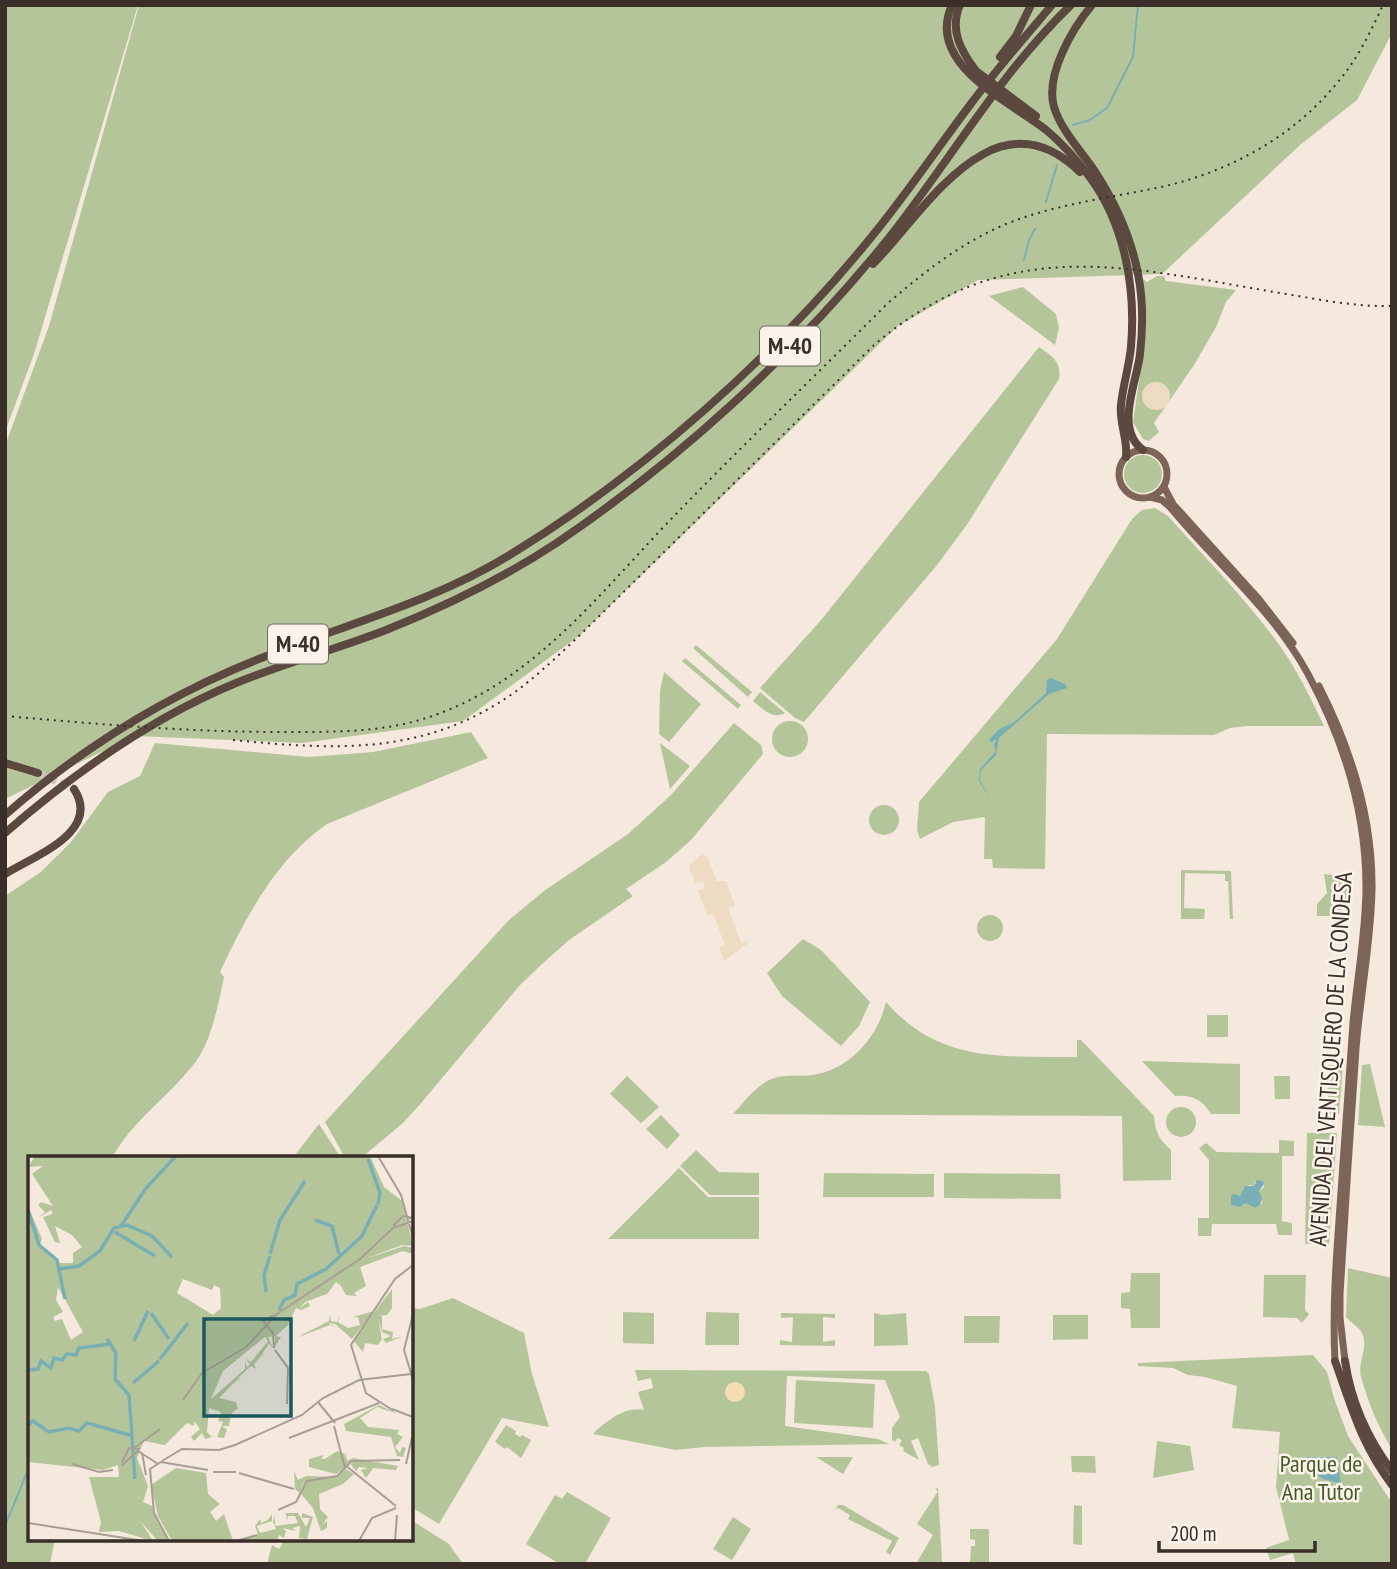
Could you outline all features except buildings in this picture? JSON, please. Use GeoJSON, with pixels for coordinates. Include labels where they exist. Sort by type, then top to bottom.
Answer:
{"type":"FeatureCollection","features":[{"type":"Feature","properties":{"kind":"highway"},"geometry":{"type":"LineString","coordinates":[[952,5],[948,24],[949,38],[953,54],[966,72],[1046,130],[1069,151],[1110,204]]}},
{"type":"Feature","properties":{"kind":"highway"},"geometry":{"type":"LineString","coordinates":[[960,5],[955,23],[957,35],[961,48],[976,71],[1048,125],[1070,146],[1093,173],[1124,227],[1138,275],[1142,307],[1140,355],[1129,420],[1133,440],[1143,450]]}},
{"type":"Feature","properties":{"kind":"highway"},"geometry":{"type":"LineString","coordinates":[[1002,59],[1031,5]]}},
{"type":"Feature","properties":{"kind":"highway","name":"M-40"},"geometry":{"type":"LineString","coordinates":[[5,815],[71,762],[139,717],[228,672],[275,652],[427,597],[507,557],[550,529],[663,445],[733,383],[814,302],[876,232],[926,167],[1002,59],[1052,5]]}},
{"type":"Feature","properties":{"kind":"highway","name":"M-40"},"geometry":{"type":"LineString","coordinates":[[5,833],[78,774],[192,703],[237,683],[386,630],[468,594],[515,569],[558,541],[673,454],[742,394],[825,312],[887,240],[1014,69],[1071,5]]}},
{"type":"Feature","properties":{"kind":"highway"},"geometry":{"type":"LineString","coordinates":[[1093,5],[1074,32],[1055,69],[1053,99],[1059,119],[1095,171],[1110,204],[1130,275],[1133,303],[1131,348],[1121,405],[1126,457]]}},
{"type":"Feature","properties":{"kind":"highway"},"geometry":{"type":"LineString","coordinates":[[825,312],[891,245],[929,198],[951,176],[972,160],[990,151],[1028,145],[1067,159],[1110,204]]}},
{"type":"Feature","properties":{"kind":"highway"},"geometry":{"type":"LineString","coordinates":[[5,763],[38,773]]}},
{"type":"Feature","properties":{"kind":"highway"},"geometry":{"type":"LineString","coordinates":[[5,874],[47,850],[77,824],[82,811],[81,800],[74,789]]}},
{"type":"Feature","properties":{"kind":"highway"},"geometry":{"type":"LineString","coordinates":[[1340,1361],[1363,1424],[1392,1471]]}},
{"type":"Feature","properties":{"kind":"highway"},"geometry":{"type":"LineString","coordinates":[[1340,1361],[1357,1426],[1367,1447],[1392,1485]]}},
{"type":"Feature","properties":{"kind":"main road"},"geometry":{"type":"LineString","coordinates":[[1143,450],[1154,452],[1164,461],[1167,475],[1164,487],[1150,497],[1135,497],[1123,487],[1119,469],[1126,457],[1143,450]]}},
{"type":"Feature","properties":{"kind":"main road","name":"AVENIDA DEL VENTISQUERO DE LA CONDESA"},"geometry":{"type":"LineString","coordinates":[[1164,487],[1173,504],[1268,611],[1312,671],[1336,720],[1364,810],[1371,866],[1371,906],[1358,1026],[1339,1294],[1340,1361]]}},
{"type":"Feature","properties":{"kind":"main road","name":"AVENIDA DEL VENTISQUERO DE LA CONDESA"},"geometry":{"type":"LineString","coordinates":[[1150,497],[1167,504],[1266,616],[1294,652],[1332,722],[1360,819],[1366,888],[1336,1256],[1333,1328],[1340,1361]]}},
{"type":"Feature","properties":{"kind":"green space"},"geometry":{"type":"Polygon","coordinates":[[[5,5],[138,5],[34,354],[5,432],[5,5]]]}},
{"type":"Feature","properties":{"kind":"green space"},"geometry":{"type":"Polygon","coordinates":[[[139,5],[1392,5],[1392,33],[1357,100],[1300,145],[1162,274],[978,280],[898,326],[579,636],[463,721],[302,743],[134,736],[5,799],[5,446],[49,326],[139,5]]]}},
{"type":"Feature","properties":{"kind":"green space"},"geometry":{"type":"Polygon","coordinates":[[[1157,276],[1164,276],[1166,281],[1236,290],[1226,302],[1216,327],[1194,365],[1154,423],[1159,432],[1149,441],[1143,439],[1133,422],[1146,333],[1143,279],[1147,282],[1157,276]]]}},
{"type":"Feature","properties":{"kind":"green space"},"geometry":{"type":"Polygon","coordinates":[[[1023,287],[1056,314],[1059,328],[1055,345],[989,296],[1023,287]]]}},
{"type":"Feature","properties":{"kind":"green space"},"geometry":{"type":"Polygon","coordinates":[[[1039,347],[1057,364],[1059,379],[966,526],[937,565],[804,722],[795,718],[760,688],[822,619],[1039,347]]]}},
{"type":"Feature","properties":{"kind":"green space"},"geometry":{"type":"Polygon","coordinates":[[[1143,455],[1156,461],[1162,474],[1156,487],[1143,493],[1130,487],[1124,474],[1130,461],[1143,455]]]}},
{"type":"Feature","properties":{"kind":"green space"},"geometry":{"type":"Polygon","coordinates":[[[1155,508],[1168,516],[1267,629],[1293,665],[1324,726],[1246,726],[1230,728],[1214,735],[1047,734],[1045,869],[993,868],[992,859],[984,859],[985,817],[953,822],[920,839],[917,830],[919,802],[1057,639],[1132,519],[1142,510],[1155,508]]]}},
{"type":"Feature","properties":{"kind":"green space"},"geometry":{"type":"Polygon","coordinates":[[[696,645],[752,692],[748,697],[693,648],[696,645]]]}},
{"type":"Feature","properties":{"kind":"green space"},"geometry":{"type":"Polygon","coordinates":[[[685,658],[741,705],[738,709],[682,661],[685,658]]]}},
{"type":"Feature","properties":{"kind":"green space"},"geometry":{"type":"Polygon","coordinates":[[[664,672],[701,704],[669,742],[659,734],[660,691],[664,672]]]}},
{"type":"Feature","properties":{"kind":"green space"},"geometry":{"type":"Polygon","coordinates":[[[760,692],[785,713],[776,715],[760,707],[753,701],[760,692]]]}},
{"type":"Feature","properties":{"kind":"green space"},"geometry":{"type":"Polygon","coordinates":[[[790,721],[803,726],[808,739],[803,752],[790,757],[777,752],[772,739],[777,726],[790,721]]]}},
{"type":"Feature","properties":{"kind":"green space"},"geometry":{"type":"Polygon","coordinates":[[[734,723],[761,745],[763,754],[691,840],[666,862],[626,889],[633,896],[569,940],[520,985],[403,1123],[363,1156],[344,1156],[325,1122],[509,920],[544,891],[628,834],[671,795],[734,723]]]}},
{"type":"Feature","properties":{"kind":"green space"},"geometry":{"type":"Polygon","coordinates":[[[471,732],[488,758],[327,824],[309,838],[264,890],[240,931],[220,972],[224,977],[210,1034],[200,1055],[184,1076],[130,1132],[113,1156],[28,1156],[28,1541],[55,1541],[50,1564],[5,1564],[5,896],[41,872],[71,842],[108,792],[140,776],[155,743],[309,757],[373,752],[471,732]]]}},
{"type":"Feature","properties":{"kind":"green space"},"geometry":{"type":"Polygon","coordinates":[[[660,743],[690,766],[670,789],[660,743]]]}},
{"type":"Feature","properties":{"kind":"green space"},"geometry":{"type":"Polygon","coordinates":[[[884,805],[895,809],[899,820],[895,831],[884,835],[873,831],[869,820],[873,809],[884,805]]]}},
{"type":"Feature","properties":{"kind":"green space"},"geometry":{"type":"Polygon","coordinates":[[[1181,870],[1231,871],[1233,919],[1230,919],[1228,881],[1225,881],[1225,874],[1185,873],[1184,908],[1205,909],[1204,919],[1181,919],[1181,870]]]}},
{"type":"Feature","properties":{"kind":"green space"},"geometry":{"type":"Polygon","coordinates":[[[1324,874],[1348,879],[1348,902],[1336,916],[1317,916],[1317,904],[1327,893],[1324,874]]]}},
{"type":"Feature","properties":{"kind":"green space"},"geometry":{"type":"Polygon","coordinates":[[[990,915],[1000,918],[1003,928],[1000,938],[990,941],[980,938],[977,928],[980,918],[990,915]]]}},
{"type":"Feature","properties":{"kind":"green space"},"geometry":{"type":"Polygon","coordinates":[[[803,939],[821,950],[870,1002],[859,1026],[841,1046],[782,996],[767,973],[803,939]]]}},
{"type":"Feature","properties":{"kind":"green space"},"geometry":{"type":"Polygon","coordinates":[[[886,1002],[928,1037],[974,1052],[998,1056],[1077,1057],[1077,1040],[1081,1040],[1154,1116],[1158,1135],[1171,1150],[1171,1180],[1123,1181],[1122,1116],[733,1114],[752,1093],[768,1081],[779,1077],[826,1072],[850,1058],[869,1039],[886,1002]]]}},
{"type":"Feature","properties":{"kind":"green space"},"geometry":{"type":"Polygon","coordinates":[[[1207,1015],[1228,1015],[1228,1037],[1207,1037],[1207,1015]]]}},
{"type":"Feature","properties":{"kind":"green space"},"geometry":{"type":"Polygon","coordinates":[[[1142,1061],[1240,1064],[1240,1114],[1211,1114],[1196,1099],[1175,1096],[1142,1061]]]}},
{"type":"Feature","properties":{"kind":"green space"},"geometry":{"type":"Polygon","coordinates":[[[1370,1064],[1385,1127],[1358,1125],[1362,1065],[1370,1064]]]}},
{"type":"Feature","properties":{"kind":"green space"},"geometry":{"type":"Polygon","coordinates":[[[1328,1065],[1343,1065],[1339,1114],[1328,1114],[1328,1065]]]}},
{"type":"Feature","properties":{"kind":"green space"},"geometry":{"type":"Polygon","coordinates":[[[627,1076],[659,1107],[641,1123],[610,1094],[627,1076]]]}},
{"type":"Feature","properties":{"kind":"green space"},"geometry":{"type":"Polygon","coordinates":[[[1274,1076],[1290,1076],[1290,1099],[1275,1099],[1274,1076]]]}},
{"type":"Feature","properties":{"kind":"green space"},"geometry":{"type":"Polygon","coordinates":[[[1181,1107],[1187,1108],[1195,1116],[1195,1128],[1187,1136],[1181,1137],[1175,1136],[1167,1128],[1166,1122],[1167,1116],[1175,1108],[1181,1107]]]}},
{"type":"Feature","properties":{"kind":"green space"},"geometry":{"type":"Polygon","coordinates":[[[661,1115],[680,1135],[667,1149],[646,1129],[661,1115]]]}},
{"type":"Feature","properties":{"kind":"green space"},"geometry":{"type":"Polygon","coordinates":[[[319,1124],[340,1156],[294,1156],[319,1124]]]}},
{"type":"Feature","properties":{"kind":"green space"},"geometry":{"type":"Polygon","coordinates":[[[1307,1133],[1337,1133],[1329,1244],[1305,1244],[1307,1133]]]}},
{"type":"Feature","properties":{"kind":"green space"},"geometry":{"type":"Polygon","coordinates":[[[1279,1140],[1294,1141],[1294,1156],[1282,1156],[1282,1221],[1292,1223],[1292,1235],[1278,1235],[1276,1224],[1212,1224],[1211,1236],[1198,1236],[1198,1218],[1209,1218],[1209,1160],[1199,1148],[1206,1143],[1217,1152],[1279,1153],[1279,1140]],[[1263,1181],[1255,1182],[1254,1186],[1249,1185],[1240,1197],[1242,1206],[1246,1203],[1258,1206],[1262,1203],[1259,1191],[1264,1187],[1263,1181]]]}},
{"type":"Feature","properties":{"kind":"green space"},"geometry":{"type":"Polygon","coordinates":[[[696,1150],[719,1172],[759,1173],[759,1195],[710,1195],[680,1166],[696,1150]]]}},
{"type":"Feature","properties":{"kind":"green space"},"geometry":{"type":"Polygon","coordinates":[[[679,1168],[708,1197],[759,1197],[759,1239],[608,1239],[679,1168]]]}},
{"type":"Feature","properties":{"kind":"green space"},"geometry":{"type":"Polygon","coordinates":[[[824,1173],[934,1174],[934,1197],[823,1197],[824,1173]]]}},
{"type":"Feature","properties":{"kind":"green space"},"geometry":{"type":"Polygon","coordinates":[[[944,1173],[1060,1174],[1061,1199],[944,1198],[944,1173]]]}},
{"type":"Feature","properties":{"kind":"green space"},"geometry":{"type":"Polygon","coordinates":[[[1348,1268],[1392,1278],[1392,1449],[1374,1414],[1361,1377],[1364,1344],[1362,1333],[1346,1317],[1348,1268]]]}},
{"type":"Feature","properties":{"kind":"green space"},"geometry":{"type":"Polygon","coordinates":[[[1131,1273],[1160,1273],[1160,1328],[1131,1328],[1130,1309],[1121,1308],[1121,1293],[1130,1292],[1131,1273]]]}},
{"type":"Feature","properties":{"kind":"green space"},"geometry":{"type":"Polygon","coordinates":[[[1264,1275],[1306,1275],[1305,1310],[1309,1314],[1302,1323],[1297,1318],[1263,1317],[1264,1275]]]}},
{"type":"Feature","properties":{"kind":"green space"},"geometry":{"type":"Polygon","coordinates":[[[453,1298],[524,1333],[532,1374],[549,1427],[502,1418],[439,1524],[413,1508],[413,1308],[420,1309],[453,1298]]]}},
{"type":"Feature","properties":{"kind":"green space"},"geometry":{"type":"Polygon","coordinates":[[[623,1312],[654,1313],[654,1344],[623,1343],[623,1312]]]}},
{"type":"Feature","properties":{"kind":"green space"},"geometry":{"type":"Polygon","coordinates":[[[706,1312],[739,1313],[739,1345],[705,1345],[706,1312]]]}},
{"type":"Feature","properties":{"kind":"green space"},"geometry":{"type":"Polygon","coordinates":[[[781,1313],[835,1314],[835,1318],[823,1317],[823,1342],[835,1340],[835,1346],[780,1345],[780,1340],[792,1342],[793,1317],[781,1318],[781,1313]]]}},
{"type":"Feature","properties":{"kind":"green space"},"geometry":{"type":"Polygon","coordinates":[[[874,1313],[906,1313],[908,1345],[874,1346],[874,1313]]]}},
{"type":"Feature","properties":{"kind":"green space"},"geometry":{"type":"Polygon","coordinates":[[[1053,1315],[1088,1315],[1088,1339],[1053,1340],[1053,1315]]]}},
{"type":"Feature","properties":{"kind":"green space"},"geometry":{"type":"Polygon","coordinates":[[[964,1316],[1000,1316],[999,1343],[964,1343],[964,1316]]]}},
{"type":"Feature","properties":{"kind":"green space","name":"Parque de Ana Tutor"},"geometry":{"type":"Polygon","coordinates":[[[1313,1355],[1327,1372],[1348,1436],[1392,1503],[1392,1564],[1296,1564],[1293,1553],[1270,1560],[1266,1548],[1289,1540],[1276,1487],[1280,1432],[1232,1428],[1237,1386],[1188,1375],[1173,1368],[1138,1366],[1138,1363],[1313,1355]]]}},
{"type":"Feature","properties":{"kind":"green space"},"geometry":{"type":"Polygon","coordinates":[[[635,1370],[926,1371],[929,1374],[935,1407],[939,1465],[932,1467],[928,1464],[918,1438],[911,1441],[919,1460],[903,1451],[904,1448],[899,1445],[902,1440],[892,1440],[892,1428],[900,1417],[885,1380],[787,1376],[785,1426],[878,1439],[889,1444],[704,1447],[676,1450],[593,1434],[609,1420],[623,1413],[644,1410],[638,1392],[653,1388],[651,1378],[638,1381],[635,1370]]]}},
{"type":"Feature","properties":{"kind":"green space"},"geometry":{"type":"Polygon","coordinates":[[[796,1380],[875,1384],[873,1428],[794,1423],[796,1380]]]}},
{"type":"Feature","properties":{"kind":"green space"},"geometry":{"type":"Polygon","coordinates":[[[506,1425],[520,1437],[522,1435],[531,1440],[521,1458],[495,1442],[506,1425]]]}},
{"type":"Feature","properties":{"kind":"green space"},"geometry":{"type":"Polygon","coordinates":[[[1157,1441],[1190,1446],[1194,1470],[1153,1478],[1157,1441]]]}},
{"type":"Feature","properties":{"kind":"green space"},"geometry":{"type":"Polygon","coordinates":[[[1071,1456],[1095,1456],[1096,1473],[1072,1472],[1071,1456]]]}},
{"type":"Feature","properties":{"kind":"green space"},"geometry":{"type":"Polygon","coordinates":[[[816,1457],[853,1457],[843,1474],[816,1457]]]}},
{"type":"Feature","properties":{"kind":"green space"},"geometry":{"type":"Polygon","coordinates":[[[938,1488],[942,1561],[941,1564],[916,1564],[933,1535],[917,1524],[938,1488]]]}},
{"type":"Feature","properties":{"kind":"green space"},"geometry":{"type":"Polygon","coordinates":[[[567,1492],[611,1518],[585,1564],[560,1564],[526,1544],[555,1495],[562,1499],[567,1492]]]}},
{"type":"Feature","properties":{"kind":"green space"},"geometry":{"type":"Polygon","coordinates":[[[838,1505],[843,1505],[899,1538],[890,1555],[886,1552],[892,1541],[848,1519],[850,1515],[838,1508],[835,1510],[838,1505]]]}},
{"type":"Feature","properties":{"kind":"green space"},"geometry":{"type":"Polygon","coordinates":[[[1074,1505],[1082,1506],[1082,1545],[1073,1544],[1074,1505]]]}},
{"type":"Feature","properties":{"kind":"green space"},"geometry":{"type":"Polygon","coordinates":[[[733,1517],[751,1529],[732,1560],[713,1549],[733,1517]]]}},
{"type":"Feature","properties":{"kind":"green space"},"geometry":{"type":"Polygon","coordinates":[[[413,1521],[449,1544],[463,1564],[267,1564],[272,1545],[279,1549],[284,1541],[413,1541],[413,1521]]]}},
{"type":"Feature","properties":{"kind":"green space"},"geometry":{"type":"Polygon","coordinates":[[[970,1529],[989,1529],[989,1563],[970,1563],[971,1546],[975,1546],[975,1540],[970,1539],[970,1529]]]}},
{"type":"Feature","properties":{"kind":"sand"},"geometry":{"type":"Polygon","coordinates":[[[731,1382],[739,1382],[745,1392],[739,1402],[731,1402],[725,1396],[725,1388],[731,1382]]]}},
{"type":"Feature","properties":{"kind":"shaded area"},"geometry":{"type":"Polygon","coordinates":[[[1156,382],[1166,386],[1170,396],[1166,406],[1156,410],[1146,406],[1142,396],[1146,386],[1156,382]]]}},
{"type":"Feature","properties":{"kind":"shaded area"},"geometry":{"type":"Polygon","coordinates":[[[703,853],[707,856],[717,881],[726,881],[735,905],[728,908],[741,943],[748,943],[724,961],[719,948],[725,945],[713,913],[707,915],[698,891],[705,888],[703,881],[695,883],[689,866],[703,853]]]}},
{"type":"Feature","properties":{"kind":"water"},"geometry":{"type":"Polygon","coordinates":[[[1051,678],[1065,684],[1067,688],[1049,694],[999,738],[996,755],[981,770],[980,780],[990,798],[979,781],[980,769],[996,751],[996,740],[989,740],[1046,693],[1047,680],[1051,678]]]}},
{"type":"Feature","properties":{"kind":"water"},"geometry":{"type":"Polygon","coordinates":[[[1257,1180],[1263,1181],[1264,1184],[1259,1191],[1262,1198],[1260,1205],[1255,1208],[1246,1203],[1240,1207],[1231,1205],[1231,1196],[1240,1196],[1245,1186],[1254,1186],[1257,1180]]]}},
{"type":"Feature","properties":{"kind":"water"},"geometry":{"type":"Polygon","coordinates":[[[1302,1457],[1337,1457],[1341,1483],[1318,1476],[1302,1457]]]}},
{"type":"Feature","properties":{"kind":"waterway"},"geometry":{"type":"LineString","coordinates":[[1073,125],[1090,120],[1107,108],[1133,57],[1138,5]]}},
{"type":"Feature","properties":{"kind":"waterway"},"geometry":{"type":"LineString","coordinates":[[1046,202],[1057,165]]}},
{"type":"Feature","properties":{"kind":"waterway"},"geometry":{"type":"LineString","coordinates":[[1024,260],[1035,229]]}},
{"type":"Feature","properties":{"kind":"waterway"},"geometry":{"type":"LineString","coordinates":[[5,1526],[28,1470]]}},
{"type":"Feature","properties":{"kind":"tunnel"},"geometry":{"type":"LineString","coordinates":[[38,773],[74,789]]}},
{"type":"Feature","properties":{"kind":"railway"},"geometry":{"type":"LineString","coordinates":[[5,716],[108,725],[246,732],[365,730],[416,721],[456,706],[493,687],[528,663],[560,635],[755,434],[887,304],[929,270],[974,240],[1025,217],[1063,206],[1186,180],[1211,172],[1258,150],[1300,120],[1337,83],[1357,56],[1383,5]]}},
{"type":"Feature","properties":{"kind":"railway"},"geometry":{"type":"LineString","coordinates":[[233,740],[308,746],[379,744],[447,728],[481,713],[515,692],[564,650],[874,345],[923,309],[972,286],[1020,272],[1069,267],[1118,268],[1336,302],[1392,306]]}}]}
